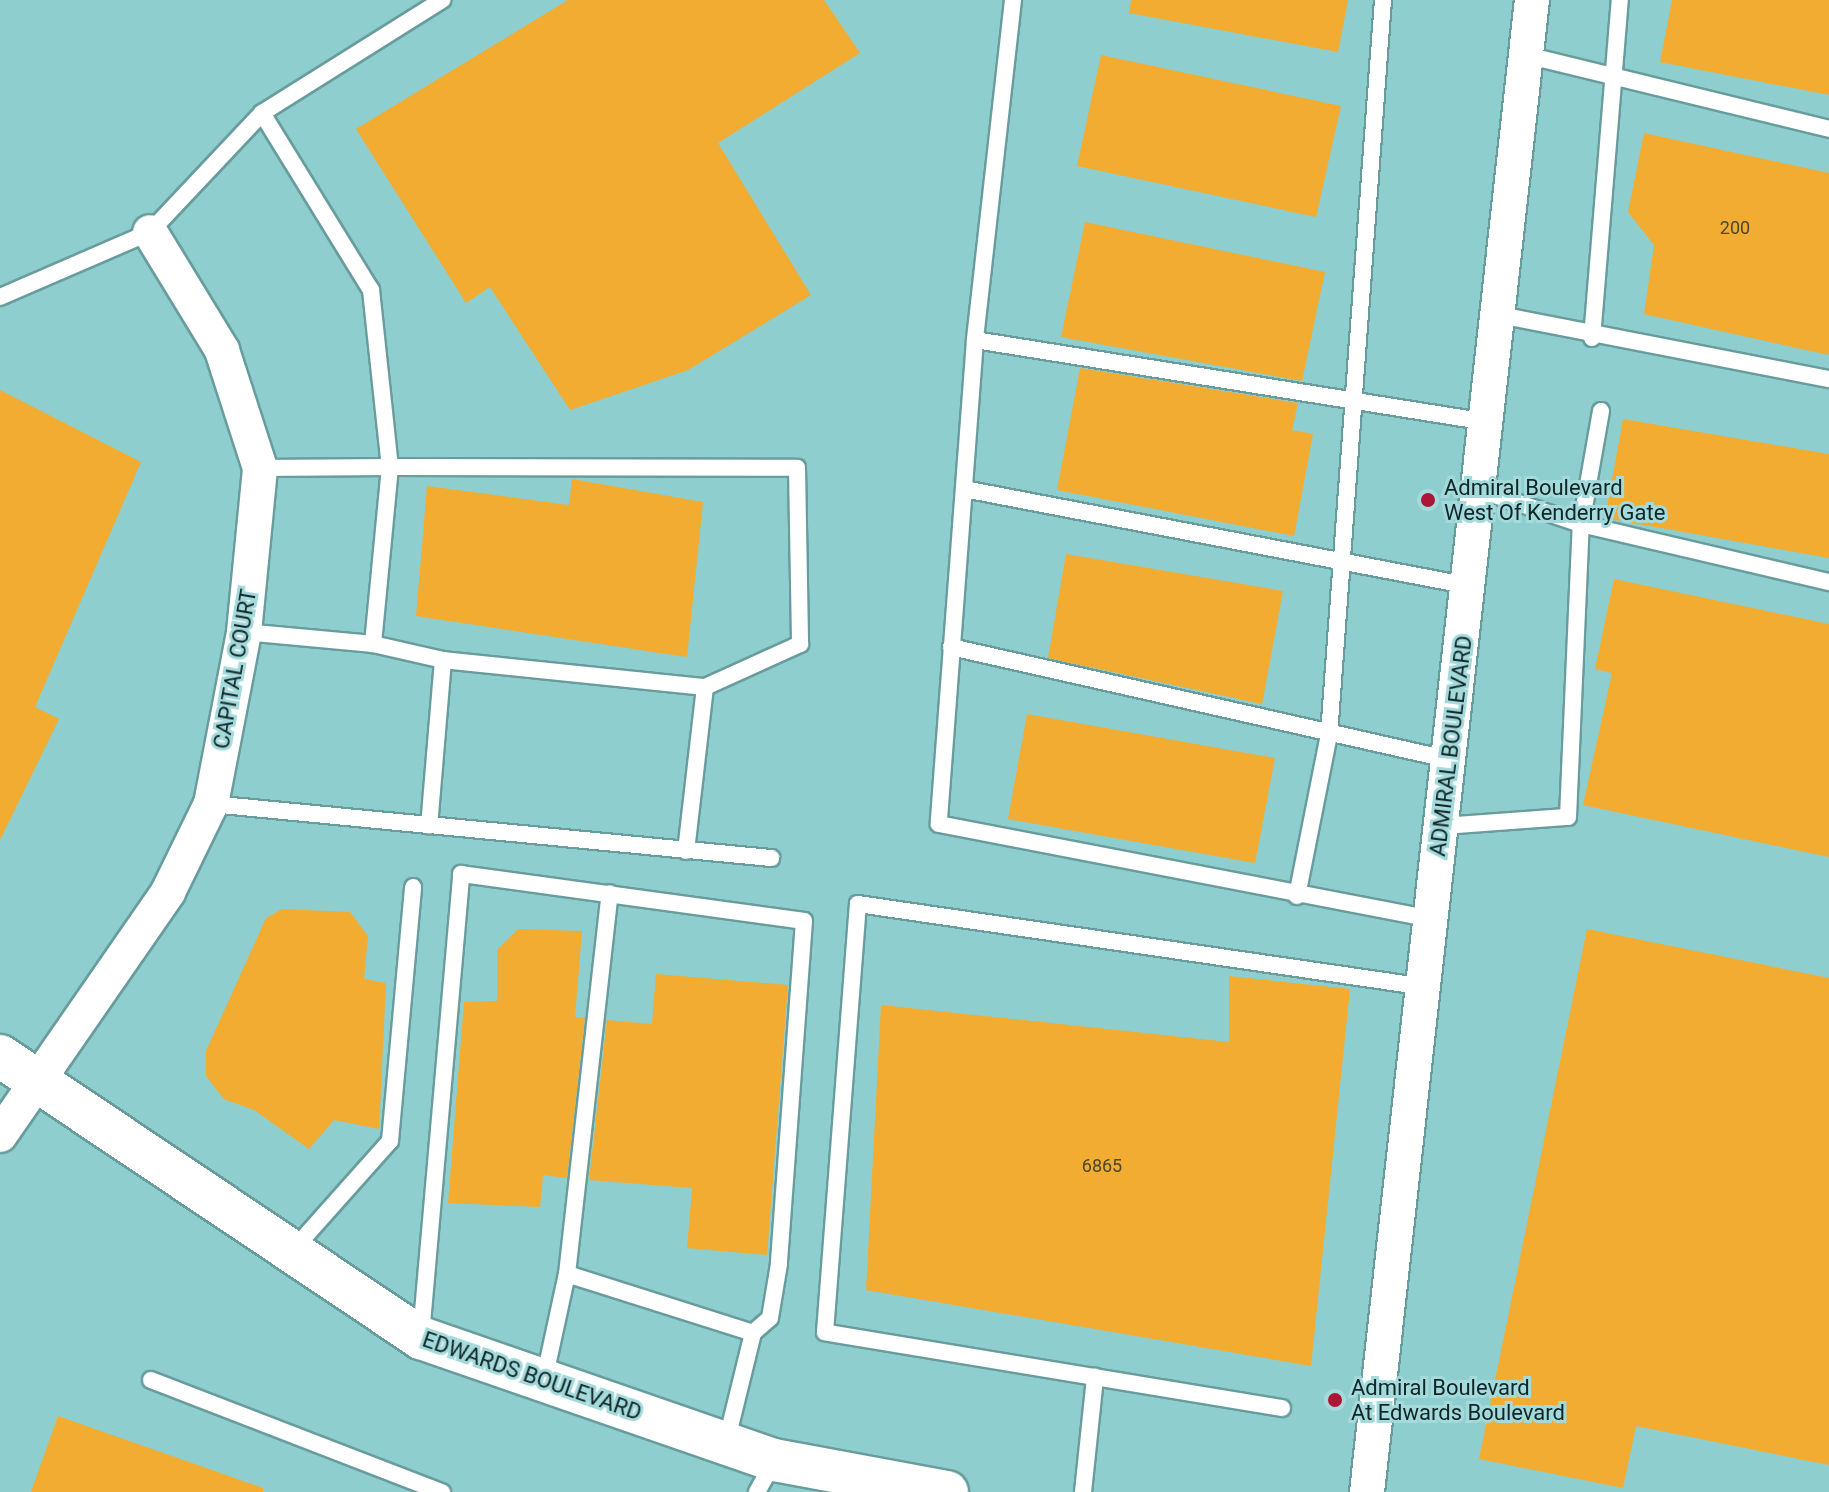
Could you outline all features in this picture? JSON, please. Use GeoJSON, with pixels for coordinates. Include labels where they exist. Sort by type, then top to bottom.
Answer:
{"type":"FeatureCollection","features":[{"type":"Feature","properties":{"kind":"street","name":"ADMIRAL BOULEVARD"},"geometry":{"type":"LineString","coordinates":[[1367,1492],[1426,918],[1444,826],[1532,0]]}},
{"type":"Feature","properties":{"kind":"street","name":"CAPITAL COURT"},"geometry":{"type":"LineString","coordinates":[[0,1135],[168,892],[211,804],[244,632],[260,468],[222,350],[150,232]]}},
{"type":"Feature","properties":{"kind":"street","name":"EDWARDS BOULEVARD"},"geometry":{"type":"LineString","coordinates":[[0,1056],[288,1255],[421,1338],[726,1443],[766,1476],[947,1492]]}},
{"type":"Feature","properties":{"kind":"lane"},"geometry":{"type":"LineString","coordinates":[[0,297],[150,232],[262,113],[442,0]]}},
{"type":"Feature","properties":{"kind":"lane"},"geometry":{"type":"LineString","coordinates":[[1013,0],[975,340],[939,824],[1297,896],[1426,918]]}},
{"type":"Feature","properties":{"kind":"lane"},"geometry":{"type":"LineString","coordinates":[[1297,896],[1329,735],[1336,561],[1383,0]]}},
{"type":"Feature","properties":{"kind":"lane"},"geometry":{"type":"LineString","coordinates":[[1592,338],[1620,0]]}},
{"type":"Feature","properties":{"kind":"lane"},"geometry":{"type":"LineString","coordinates":[[1526,55],[1829,129]]}},
{"type":"Feature","properties":{"kind":"lane"},"geometry":{"type":"LineString","coordinates":[[262,113],[371,290],[390,467],[373,644]]}},
{"type":"Feature","properties":{"kind":"lane"},"geometry":{"type":"LineString","coordinates":[[1499,315],[1592,338],[1829,379]]}},
{"type":"Feature","properties":{"kind":"lane"},"geometry":{"type":"LineString","coordinates":[[975,340],[1487,422]]}},
{"type":"Feature","properties":{"kind":"lane"},"geometry":{"type":"LineString","coordinates":[[1444,826],[1568,817],[1581,524],[1601,411]]}},
{"type":"Feature","properties":{"kind":"lane"},"geometry":{"type":"LineString","coordinates":[[244,632],[373,644],[443,660],[705,687],[800,644],[797,468],[260,468]]}},
{"type":"Feature","properties":{"kind":"lane"},"geometry":{"type":"LineString","coordinates":[[964,489],[1470,586]]}},
{"type":"Feature","properties":{"kind":"lane"},"geometry":{"type":"LineString","coordinates":[[1480,490],[1581,524],[1829,582]]}},
{"type":"Feature","properties":{"kind":"lane"},"geometry":{"type":"LineString","coordinates":[[951,647],[1329,735],[1451,760]]}},
{"type":"Feature","properties":{"kind":"lane"},"geometry":{"type":"LineString","coordinates":[[429,825],[443,660]]}},
{"type":"Feature","properties":{"kind":"lane"},"geometry":{"type":"LineString","coordinates":[[686,851],[705,687]]}},
{"type":"Feature","properties":{"kind":"lane"},"geometry":{"type":"LineString","coordinates":[[211,804],[771,858]]}},
{"type":"Feature","properties":{"kind":"lane"},"geometry":{"type":"LineString","coordinates":[[421,1338],[461,874],[804,921],[779,1264],[770,1318],[753,1333],[726,1443]]}},
{"type":"Feature","properties":{"kind":"lane"},"geometry":{"type":"LineString","coordinates":[[288,1255],[390,1141],[413,887]]}},
{"type":"Feature","properties":{"kind":"lane"},"geometry":{"type":"LineString","coordinates":[[544,1381],[567,1274],[610,893]]}},
{"type":"Feature","properties":{"kind":"lane"},"geometry":{"type":"LineString","coordinates":[[1282,1408],[825,1332],[858,904],[1419,986]]}},
{"type":"Feature","properties":{"kind":"lane"},"geometry":{"type":"LineString","coordinates":[[567,1274],[753,1333]]}},
{"type":"Feature","properties":{"kind":"lane"},"geometry":{"type":"LineString","coordinates":[[1083,1492],[1095,1377]]}},
{"type":"Feature","properties":{"kind":"lane"},"geometry":{"type":"LineString","coordinates":[[151,1380],[442,1492]]}},
{"type":"Feature","properties":{"kind":"shaded area"},"geometry":{"type":"Polygon","coordinates":[[[0,0],[1829,0],[1829,1492],[0,1492],[0,0]]]}},
{"type":"Feature","properties":{"kind":"building"},"geometry":{"type":"Polygon","coordinates":[[[568,0],[824,0],[860,53],[718,143],[811,295],[688,370],[570,410],[490,287],[466,303],[356,129],[568,0]]]}},
{"type":"Feature","properties":{"kind":"building"},"geometry":{"type":"Polygon","coordinates":[[[1131,0],[1348,0],[1338,52],[1129,13],[1131,0]]]}},
{"type":"Feature","properties":{"kind":"building"},"geometry":{"type":"Polygon","coordinates":[[[1672,0],[1829,0],[1829,95],[1660,62],[1672,0]]]}},
{"type":"Feature","properties":{"kind":"building"},"geometry":{"type":"Polygon","coordinates":[[[1101,55],[1341,106],[1316,217],[1077,166],[1101,55]]]}},
{"type":"Feature","properties":{"kind":"building"},"geometry":{"type":"Polygon","coordinates":[[[1644,133],[1829,173],[1829,355],[1644,314],[1654,245],[1628,212],[1644,133]]]}},
{"type":"Feature","properties":{"kind":"building"},"geometry":{"type":"Polygon","coordinates":[[[1085,222],[1325,272],[1302,381],[1061,337],[1085,222]]]}},
{"type":"Feature","properties":{"kind":"building"},"geometry":{"type":"Polygon","coordinates":[[[1080,368],[1298,403],[1292,430],[1313,434],[1294,536],[1057,490],[1080,368]]]}},
{"type":"Feature","properties":{"kind":"building"},"geometry":{"type":"Polygon","coordinates":[[[0,390],[141,462],[35,707],[59,719],[0,840],[0,390]]]}},
{"type":"Feature","properties":{"kind":"building"},"geometry":{"type":"Polygon","coordinates":[[[1623,419],[1829,454],[1829,558],[1605,518],[1623,419]]]}},
{"type":"Feature","properties":{"kind":"building"},"geometry":{"type":"Polygon","coordinates":[[[572,479],[703,502],[687,657],[416,616],[427,486],[569,505],[572,479]]]}},
{"type":"Feature","properties":{"kind":"building"},"geometry":{"type":"Polygon","coordinates":[[[1066,554],[1283,591],[1262,704],[1048,658],[1066,554]]]}},
{"type":"Feature","properties":{"kind":"building"},"geometry":{"type":"Polygon","coordinates":[[[1614,579],[1829,624],[1829,857],[1583,805],[1612,673],[1595,669],[1614,579]]]}},
{"type":"Feature","properties":{"kind":"building"},"geometry":{"type":"Polygon","coordinates":[[[1027,714],[1275,758],[1255,863],[1008,819],[1027,714]]]}},
{"type":"Feature","properties":{"kind":"building"},"geometry":{"type":"Polygon","coordinates":[[[282,909],[350,912],[368,936],[364,979],[386,983],[379,1129],[334,1120],[309,1149],[254,1110],[224,1099],[206,1076],[206,1051],[266,918],[282,909]]]}},
{"type":"Feature","properties":{"kind":"building"},"geometry":{"type":"Polygon","coordinates":[[[518,929],[582,931],[575,1017],[585,1018],[567,1178],[543,1175],[540,1207],[448,1203],[464,1002],[497,1001],[497,950],[518,929]]]}},
{"type":"Feature","properties":{"kind":"building"},"geometry":{"type":"Polygon","coordinates":[[[1587,929],[1829,978],[1829,1465],[1636,1426],[1623,1488],[1479,1459],[1587,929]]]}},
{"type":"Feature","properties":{"kind":"building"},"geometry":{"type":"Polygon","coordinates":[[[656,974],[788,985],[767,1255],[687,1248],[692,1188],[589,1180],[607,1020],[652,1024],[656,974]]]}},
{"type":"Feature","properties":{"kind":"building"},"geometry":{"type":"Polygon","coordinates":[[[1229,976],[1350,989],[1311,1366],[866,1290],[881,1005],[1229,1042],[1229,976]]]}},
{"type":"Feature","properties":{"kind":"building"},"geometry":{"type":"Polygon","coordinates":[[[58,1416],[263,1488],[263,1492],[31,1492],[58,1416]]]}},
{"type":"Feature","properties":{"kind":"place","name":"Admiral Boulevard West Of Kenderry Gate"},"geometry":{"type":"Point","coordinates":[1428,500]}},
{"type":"Feature","properties":{"kind":"place","name":"Admiral Boulevard At Edwards Boulevard"},"geometry":{"type":"Point","coordinates":[1335,1400]}}]}
